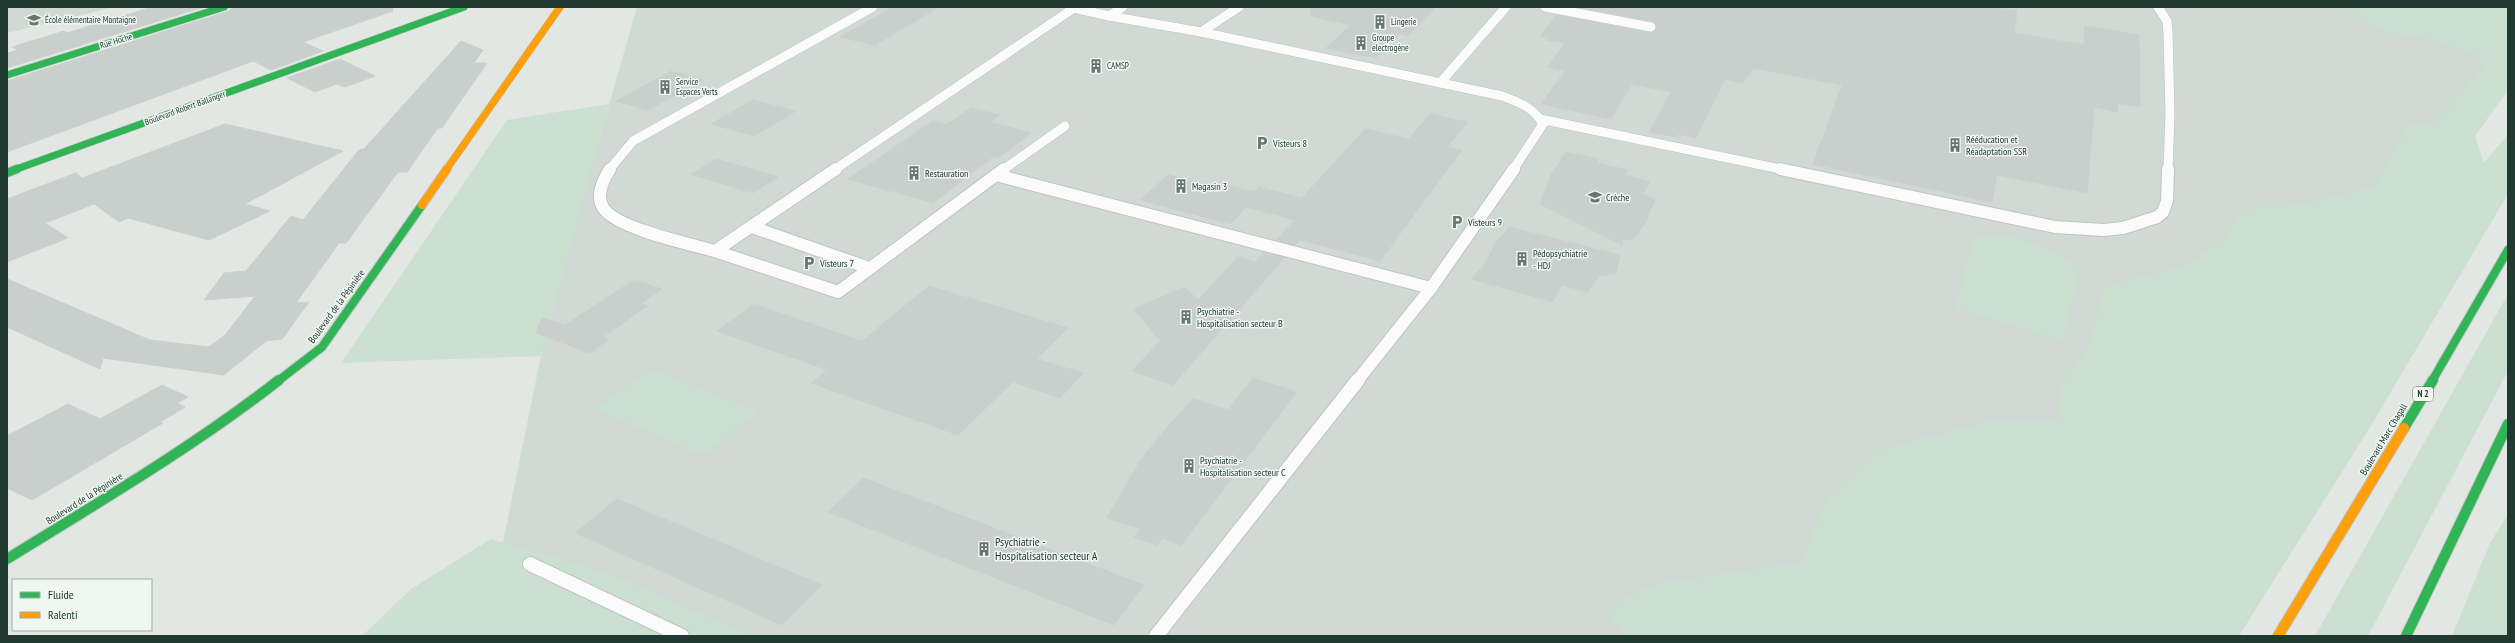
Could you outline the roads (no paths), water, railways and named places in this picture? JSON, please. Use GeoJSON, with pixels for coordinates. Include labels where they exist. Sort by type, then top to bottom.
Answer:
{"type":"FeatureCollection","features":[{"type":"Feature","properties":{"kind":"main road","name":"Rue Hoche"},"geometry":{"type":"LineString","coordinates":[[7,75],[224,7]]}},
{"type":"Feature","properties":{"kind":"main road","name":"Boulevard Robert Ballanger"},"geometry":{"type":"LineString","coordinates":[[364,43],[444,7]]}},
{"type":"Feature","properties":{"kind":"main road","name":"Boulevard Robert Ballanger"},"geometry":{"type":"LineString","coordinates":[[7,173],[464,7]]}},
{"type":"Feature","properties":{"kind":"main road","name":"Boulevard de la Pépinière"},"geometry":{"type":"LineString","coordinates":[[7,559],[138,478],[243,408],[322,347],[560,7]]}},
{"type":"Feature","properties":{"kind":"main road","name":"Boulevard Marc Chagall"},"geometry":{"type":"LineString","coordinates":[[2278,636],[2336,536],[2472,315],[2508,250]]}},
{"type":"Feature","properties":{"kind":"main road"},"geometry":{"type":"LineString","coordinates":[[2406,636],[2430,583],[2508,424]]}},
{"type":"Feature","properties":{"kind":"lane"},"geometry":{"type":"LineString","coordinates":[[873,7],[632,141],[616,157],[606,176],[600,194],[603,209],[617,220],[838,292],[1065,126]]}},
{"type":"Feature","properties":{"kind":"lane"},"geometry":{"type":"LineString","coordinates":[[1109,16],[1123,7]]}},
{"type":"Feature","properties":{"kind":"lane"},"geometry":{"type":"LineString","coordinates":[[1201,32],[1239,7]]}},
{"type":"Feature","properties":{"kind":"lane"},"geometry":{"type":"LineString","coordinates":[[1440,83],[1506,7]]}},
{"type":"Feature","properties":{"kind":"lane"},"geometry":{"type":"LineString","coordinates":[[1545,7],[1651,27]]}},
{"type":"Feature","properties":{"kind":"lane"},"geometry":{"type":"LineString","coordinates":[[1540,119],[2055,227],[2104,230],[2123,228],[2157,217],[2164,212],[2167,201],[2170,114],[2168,33],[2166,21],[2158,7]]}},
{"type":"Feature","properties":{"kind":"lane"},"geometry":{"type":"LineString","coordinates":[[715,251],[1071,8],[1201,32],[1440,83],[1516,101],[1535,112],[1543,124],[1541,130],[1431,288],[1156,636]]}},
{"type":"Feature","properties":{"kind":"lane"},"geometry":{"type":"LineString","coordinates":[[996,175],[1431,288]]}},
{"type":"Feature","properties":{"kind":"lane"},"geometry":{"type":"LineString","coordinates":[[752,227],[869,268]]}},
{"type":"Feature","properties":{"kind":"lane"},"geometry":{"type":"LineString","coordinates":[[530,564],[682,636]]}},
{"type":"Feature","properties":{"kind":"place","name":"École élémentaire Montaigne"},"geometry":{"type":"Point","coordinates":[34,20]}},
{"type":"Feature","properties":{"kind":"place","name":"Lingerie"},"geometry":{"type":"Point","coordinates":[1380,22]}},
{"type":"Feature","properties":{"kind":"place","name":"Groupe electrogène"},"geometry":{"type":"Point","coordinates":[1361,43]}},
{"type":"Feature","properties":{"kind":"place","name":"CAMSP"},"geometry":{"type":"Point","coordinates":[1096,66]}},
{"type":"Feature","properties":{"kind":"place","name":"Service Espaces Verts"},"geometry":{"type":"Point","coordinates":[665,87]}},
{"type":"Feature","properties":{"kind":"place","name":"Visteurs 8"},"geometry":{"type":"Point","coordinates":[1262,143]}},
{"type":"Feature","properties":{"kind":"place","name":"Rééducation et Réadaptation SSR"},"geometry":{"type":"Point","coordinates":[1955,145]}},
{"type":"Feature","properties":{"kind":"place","name":"Restauration"},"geometry":{"type":"Point","coordinates":[914,173]}},
{"type":"Feature","properties":{"kind":"place","name":"Magasin 3"},"geometry":{"type":"Point","coordinates":[1181,186]}},
{"type":"Feature","properties":{"kind":"place","name":"Crèche"},"geometry":{"type":"Point","coordinates":[1595,197]}},
{"type":"Feature","properties":{"kind":"place","name":"Visteurs 9"},"geometry":{"type":"Point","coordinates":[1457,222]}},
{"type":"Feature","properties":{"kind":"place","name":"Pédopsychiatrie - HDJ"},"geometry":{"type":"Point","coordinates":[1522,259]}},
{"type":"Feature","properties":{"kind":"place","name":"Visteurs 7"},"geometry":{"type":"Point","coordinates":[809,263]}},
{"type":"Feature","properties":{"kind":"place","name":"Psychiatrie - Hospitalisation secteur B"},"geometry":{"type":"Point","coordinates":[1186,317]}},
{"type":"Feature","properties":{"kind":"place","name":"Psychiatrie - Hospitalisation secteur C"},"geometry":{"type":"Point","coordinates":[1189,466]}},
{"type":"Feature","properties":{"kind":"place","name":"Psychiatrie - Hospitalisation secteur A"},"geometry":{"type":"Point","coordinates":[984,549]}}]}
